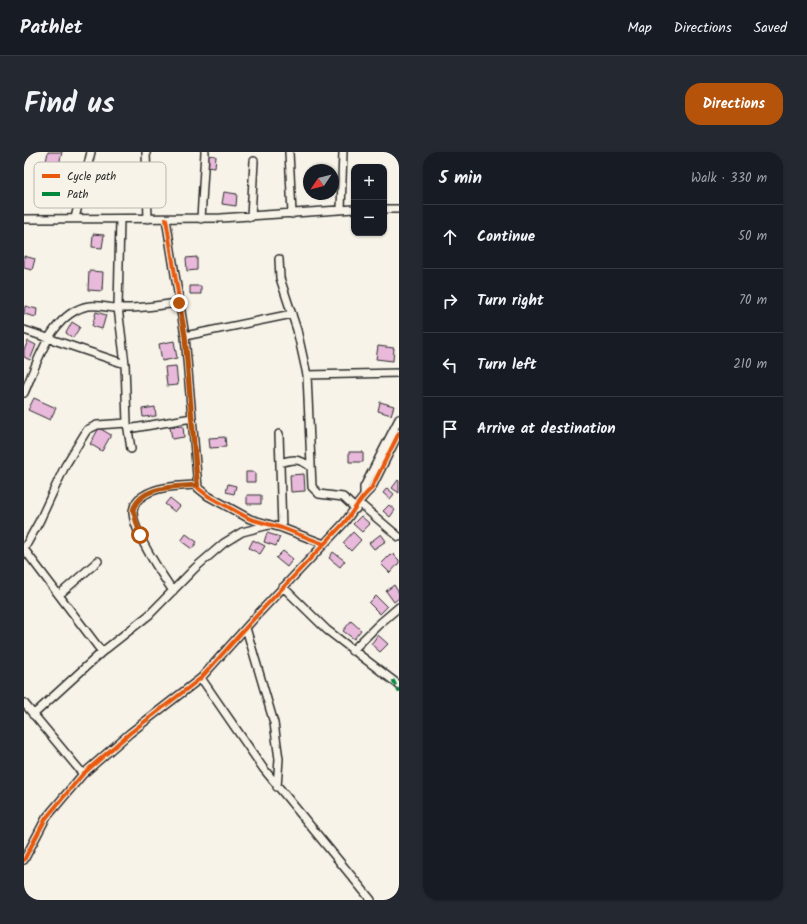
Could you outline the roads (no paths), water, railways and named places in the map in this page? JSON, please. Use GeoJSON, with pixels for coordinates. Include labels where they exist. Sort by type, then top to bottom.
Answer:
{"type":"FeatureCollection","features":[{"type":"Feature","properties":{"kind":"street"},"geometry":{"type":"LineString","coordinates":[[89,162],[91,152]]}},
{"type":"Feature","properties":{"kind":"street"},"geometry":{"type":"LineString","coordinates":[[146,152],[146,162]]}},
{"type":"Feature","properties":{"kind":"street"},"geometry":{"type":"LineString","coordinates":[[201,219],[205,152]]}},
{"type":"Feature","properties":{"kind":"street"},"geometry":{"type":"LineString","coordinates":[[289,152],[292,214]]}},
{"type":"Feature","properties":{"kind":"street"},"geometry":{"type":"LineString","coordinates":[[341,209],[343,152]]}},
{"type":"Feature","properties":{"kind":"street"},"geometry":{"type":"LineString","coordinates":[[251,217],[254,161]]}},
{"type":"Feature","properties":{"kind":"street"},"geometry":{"type":"LineString","coordinates":[[75,218],[77,208]]}},
{"type":"Feature","properties":{"kind":"street"},"geometry":{"type":"LineString","coordinates":[[148,208],[148,219]]}},
{"type":"Feature","properties":{"kind":"street"},"geometry":{"type":"LineString","coordinates":[[24,219],[201,219],[251,217],[351,209]]}},
{"type":"Feature","properties":{"kind":"street"},"geometry":{"type":"LineString","coordinates":[[387,209],[399,209]]}},
{"type":"Feature","properties":{"kind":"street"},"geometry":{"type":"LineString","coordinates":[[120,219],[118,308],[125,364],[128,426],[131,449]]}},
{"type":"Feature","properties":{"kind":"street"},"geometry":{"type":"LineString","coordinates":[[166,219],[185,336],[197,485],[203,493],[250,519],[282,528],[324,544]]}},
{"type":"Feature","properties":{"kind":"street"},"geometry":{"type":"LineString","coordinates":[[279,258],[280,278],[292,314],[307,375],[312,487],[317,493],[343,497],[399,536]]}},
{"type":"Feature","properties":{"kind":"street"},"geometry":{"type":"LineString","coordinates":[[24,393],[49,338],[62,322],[81,308],[96,306],[118,308],[179,303]]}},
{"type":"Feature","properties":{"kind":"street"},"geometry":{"type":"LineString","coordinates":[[185,336],[292,314]]}},
{"type":"Feature","properties":{"kind":"street"},"geometry":{"type":"LineString","coordinates":[[24,330],[125,364]]}},
{"type":"Feature","properties":{"kind":"street"},"geometry":{"type":"LineString","coordinates":[[307,375],[399,373]]}},
{"type":"Feature","properties":{"kind":"street"},"geometry":{"type":"LineString","coordinates":[[102,652],[60,594],[24,549],[40,520],[61,472],[87,430],[101,424],[128,426],[192,418]]}},
{"type":"Feature","properties":{"kind":"street"},"geometry":{"type":"LineString","coordinates":[[364,494],[364,487],[399,421]]}},
{"type":"Feature","properties":{"kind":"street"},"geometry":{"type":"LineString","coordinates":[[24,860],[46,818],[83,774],[130,733],[201,678],[324,544],[357,506],[364,494],[371,489],[399,433]]}},
{"type":"Feature","properties":{"kind":"street"},"geometry":{"type":"LineString","coordinates":[[279,434],[282,528]]}},
{"type":"Feature","properties":{"kind":"street"},"geometry":{"type":"LineString","coordinates":[[280,463],[296,459],[303,461],[311,467]]}},
{"type":"Feature","properties":{"kind":"street"},"geometry":{"type":"LineString","coordinates":[[173,591],[140,535],[133,510],[138,500],[146,494],[167,488],[197,485]]}},
{"type":"Feature","properties":{"kind":"street"},"geometry":{"type":"LineString","coordinates":[[33,715],[102,652],[136,627],[195,568],[224,543],[242,532],[269,525]]}},
{"type":"Feature","properties":{"kind":"street"},"geometry":{"type":"LineString","coordinates":[[60,594],[98,561]]}},
{"type":"Feature","properties":{"kind":"street"},"geometry":{"type":"LineString","coordinates":[[283,587],[322,626],[352,651],[399,685]]}},
{"type":"Feature","properties":{"kind":"street"},"geometry":{"type":"LineString","coordinates":[[352,651],[378,625],[399,607]]}},
{"type":"Feature","properties":{"kind":"street"},"geometry":{"type":"LineString","coordinates":[[246,628],[274,723],[279,759],[277,787]]}},
{"type":"Feature","properties":{"kind":"street"},"geometry":{"type":"LineString","coordinates":[[201,678],[277,787],[371,900]]}},
{"type":"Feature","properties":{"kind":"street"},"geometry":{"type":"LineString","coordinates":[[24,703],[83,774]]}}]}
